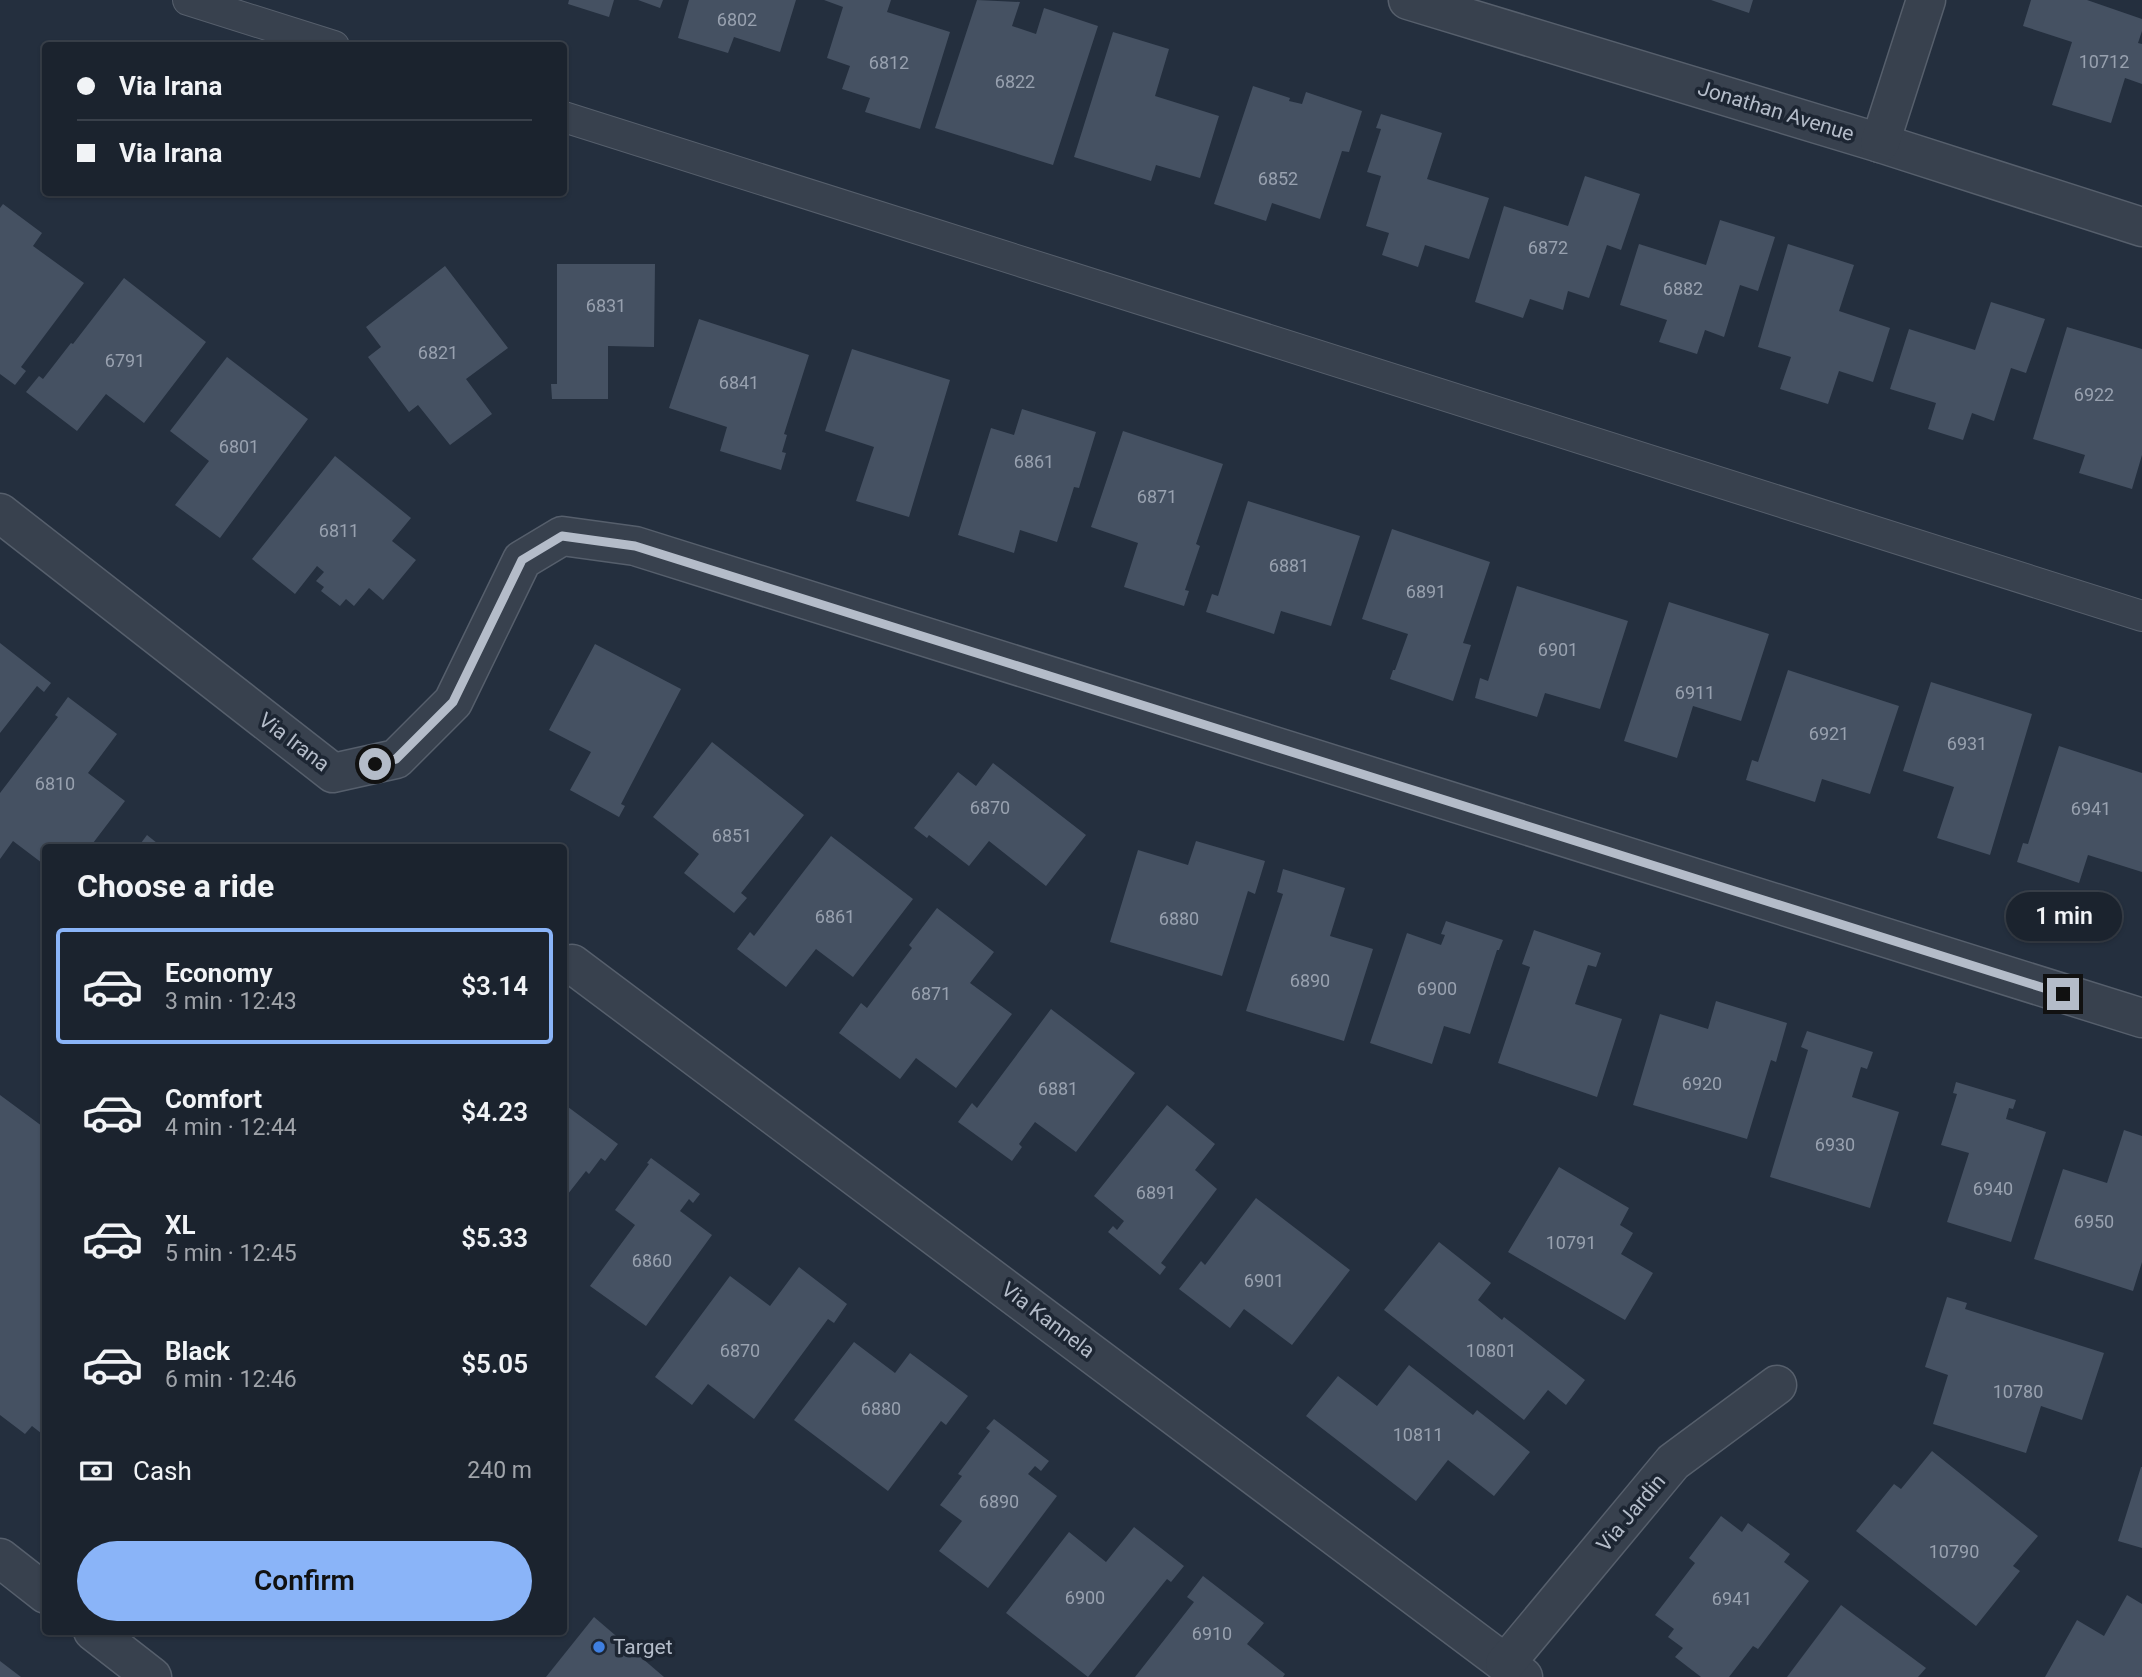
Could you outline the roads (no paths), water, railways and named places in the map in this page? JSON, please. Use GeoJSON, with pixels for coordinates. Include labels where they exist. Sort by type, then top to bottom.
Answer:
{"type":"FeatureCollection","features":[{"type":"Feature","properties":{"kind":"street","name":"Jonathan Avenue"},"geometry":{"type":"LineString","coordinates":[[1408,0],[1880,143],[2142,227]]}},
{"type":"Feature","properties":{"kind":"street"},"geometry":{"type":"LineString","coordinates":[[1880,143],[1926,0]]}},
{"type":"Feature","properties":{"kind":"street","name":"Via Irana"},"geometry":{"type":"LineString","coordinates":[[0,513],[333,773],[396,759],[453,702],[522,560],[562,536],[635,546],[2142,1018]]}},
{"type":"Feature","properties":{"kind":"street","name":"Via Kannela"},"geometry":{"type":"LineString","coordinates":[[572,964],[1514,1670]]}},
{"type":"Feature","properties":{"kind":"street","name":"Via Jardin"},"geometry":{"type":"LineString","coordinates":[[1514,1670],[1673,1462],[1777,1385]]}},
{"type":"Feature","properties":{"kind":"street"},"geometry":{"type":"LineString","coordinates":[[0,1558],[42,1591]]}},
{"type":"Feature","properties":{"kind":"street"},"geometry":{"type":"LineString","coordinates":[[98,1635],[152,1677]]}},
{"type":"Feature","properties":{"kind":"lane"},"geometry":{"type":"LineString","coordinates":[[188,0],[321,42]]}},
{"type":"Feature","properties":{"kind":"lane"},"geometry":{"type":"LineString","coordinates":[[567,118],[2142,616]]}},
{"type":"Feature","properties":{"kind":"place","name":"Target"},"geometry":{"type":"Point","coordinates":[599,1647]}}]}
